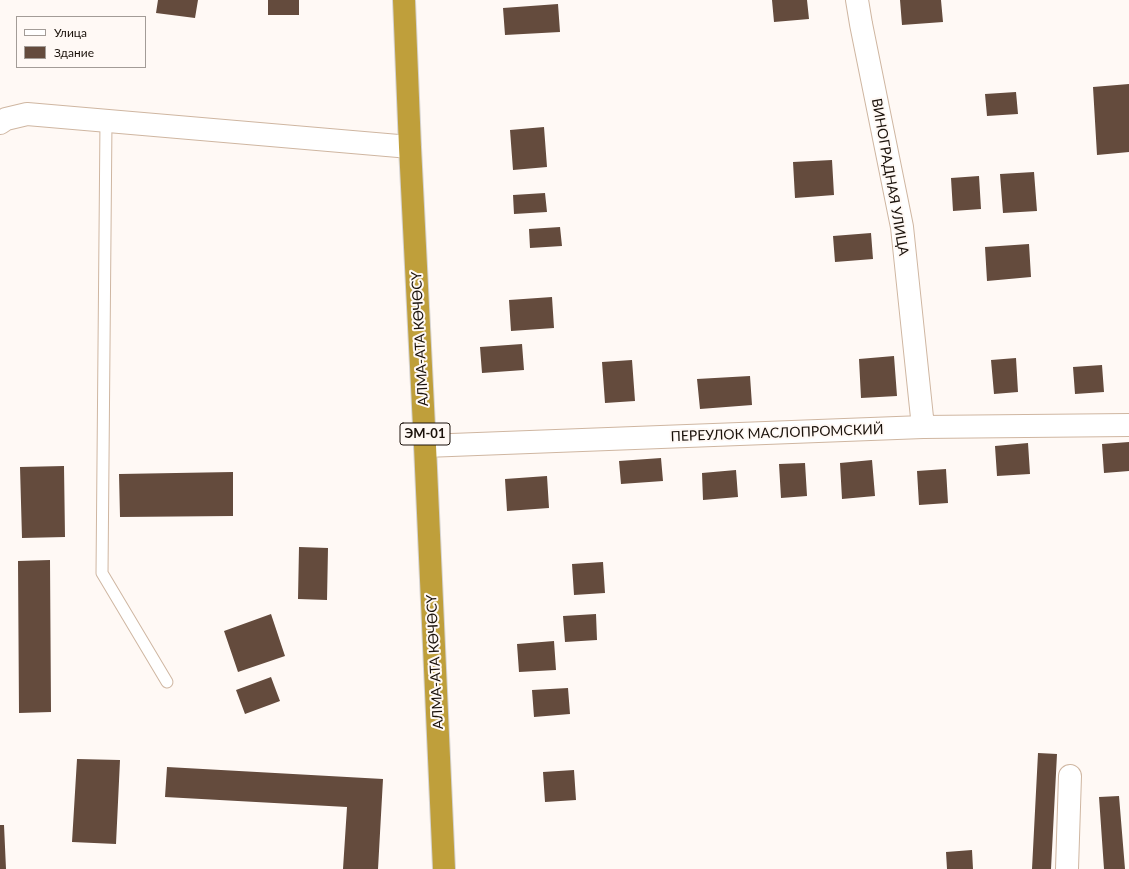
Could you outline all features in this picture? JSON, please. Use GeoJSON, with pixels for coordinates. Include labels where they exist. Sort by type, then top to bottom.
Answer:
{"type":"FeatureCollection","features":[{"type":"Feature","properties":{"kind":"highway","name":"АЛМА-АТА КӨЧӨСҮ"},"geometry":{"type":"LineString","coordinates":[[404,0],[444,869]]}},
{"type":"Feature","properties":{"kind":"street","name":"ВИНОГРАДНАЯ УЛИЦА"},"geometry":{"type":"LineString","coordinates":[[857,0],[902,227],[923,427]]}},
{"type":"Feature","properties":{"kind":"street"},"geometry":{"type":"LineString","coordinates":[[2,120],[27,114],[410,147]]}},
{"type":"Feature","properties":{"kind":"street","name":"ПЕРЕУЛОК МАСЛОПРОМСКИЙ"},"geometry":{"type":"LineString","coordinates":[[425,446],[923,427],[1129,424]]}},
{"type":"Feature","properties":{"kind":"street"},"geometry":{"type":"LineString","coordinates":[[1067,869],[1070,776]]}},
{"type":"Feature","properties":{"kind":"lane"},"geometry":{"type":"LineString","coordinates":[[106,121],[102,573],[167,682]]}},
{"type":"Feature","properties":{"kind":"building"},"geometry":{"type":"Polygon","coordinates":[[[158,0],[198,0],[195,18],[156,13],[158,0]]]}},
{"type":"Feature","properties":{"kind":"building"},"geometry":{"type":"Polygon","coordinates":[[[268,0],[299,0],[299,15],[268,15],[268,0]]]}},
{"type":"Feature","properties":{"kind":"building"},"geometry":{"type":"Polygon","coordinates":[[[772,0],[807,0],[809,19],[774,22],[772,0]]]}},
{"type":"Feature","properties":{"kind":"building"},"geometry":{"type":"Polygon","coordinates":[[[900,0],[941,0],[943,22],[902,25],[900,0]]]}},
{"type":"Feature","properties":{"kind":"building"},"geometry":{"type":"Polygon","coordinates":[[[558,4],[560,32],[505,35],[503,8],[558,4]]]}},
{"type":"Feature","properties":{"kind":"building"},"geometry":{"type":"Polygon","coordinates":[[[1129,84],[1129,152],[1097,155],[1093,87],[1129,84]]]}},
{"type":"Feature","properties":{"kind":"building"},"geometry":{"type":"Polygon","coordinates":[[[1016,92],[1018,114],[987,116],[985,94],[1016,92]]]}},
{"type":"Feature","properties":{"kind":"building"},"geometry":{"type":"Polygon","coordinates":[[[544,127],[547,167],[513,170],[510,130],[544,127]]]}},
{"type":"Feature","properties":{"kind":"building"},"geometry":{"type":"Polygon","coordinates":[[[832,160],[834,195],[795,198],[793,162],[832,160]]]}},
{"type":"Feature","properties":{"kind":"building"},"geometry":{"type":"Polygon","coordinates":[[[1034,172],[1037,211],[1003,213],[1000,174],[1034,172]]]}},
{"type":"Feature","properties":{"kind":"building"},"geometry":{"type":"Polygon","coordinates":[[[979,176],[981,209],[953,211],[951,178],[979,176]]]}},
{"type":"Feature","properties":{"kind":"building"},"geometry":{"type":"Polygon","coordinates":[[[545,193],[547,212],[514,214],[513,195],[545,193]]]}},
{"type":"Feature","properties":{"kind":"building"},"geometry":{"type":"Polygon","coordinates":[[[560,227],[562,246],[530,248],[529,229],[560,227]]]}},
{"type":"Feature","properties":{"kind":"building"},"geometry":{"type":"Polygon","coordinates":[[[871,233],[873,259],[835,262],[833,236],[871,233]]]}},
{"type":"Feature","properties":{"kind":"building"},"geometry":{"type":"Polygon","coordinates":[[[1029,244],[1031,277],[987,281],[985,247],[1029,244]]]}},
{"type":"Feature","properties":{"kind":"building"},"geometry":{"type":"Polygon","coordinates":[[[552,297],[554,328],[511,331],[509,300],[552,297]]]}},
{"type":"Feature","properties":{"kind":"building"},"geometry":{"type":"Polygon","coordinates":[[[522,344],[524,370],[482,373],[480,347],[522,344]]]}},
{"type":"Feature","properties":{"kind":"building"},"geometry":{"type":"Polygon","coordinates":[[[894,356],[897,396],[861,398],[859,359],[894,356]]]}},
{"type":"Feature","properties":{"kind":"building"},"geometry":{"type":"Polygon","coordinates":[[[1016,358],[1018,392],[994,394],[991,360],[1016,358]]]}},
{"type":"Feature","properties":{"kind":"building"},"geometry":{"type":"Polygon","coordinates":[[[632,360],[635,401],[605,403],[602,362],[632,360]]]}},
{"type":"Feature","properties":{"kind":"building"},"geometry":{"type":"Polygon","coordinates":[[[1102,365],[1104,392],[1075,394],[1073,367],[1102,365]]]}},
{"type":"Feature","properties":{"kind":"building"},"geometry":{"type":"Polygon","coordinates":[[[750,376],[752,405],[700,409],[697,379],[750,376]]]}},
{"type":"Feature","properties":{"kind":"building"},"geometry":{"type":"Polygon","coordinates":[[[1129,442],[1129,471],[1104,473],[1102,444],[1129,442]]]}},
{"type":"Feature","properties":{"kind":"building"},"geometry":{"type":"Polygon","coordinates":[[[1028,443],[1030,474],[997,476],[995,446],[1028,443]]]}},
{"type":"Feature","properties":{"kind":"building"},"geometry":{"type":"Polygon","coordinates":[[[661,458],[663,481],[621,484],[619,461],[661,458]]]}},
{"type":"Feature","properties":{"kind":"building"},"geometry":{"type":"Polygon","coordinates":[[[872,460],[875,496],[842,499],[840,463],[872,460]]]}},
{"type":"Feature","properties":{"kind":"building"},"geometry":{"type":"Polygon","coordinates":[[[805,463],[807,496],[781,498],[779,464],[805,463]]]}},
{"type":"Feature","properties":{"kind":"building"},"geometry":{"type":"Polygon","coordinates":[[[64,466],[65,537],[22,538],[20,467],[64,466]]]}},
{"type":"Feature","properties":{"kind":"building"},"geometry":{"type":"Polygon","coordinates":[[[946,469],[948,503],[919,505],[917,471],[946,469]]]}},
{"type":"Feature","properties":{"kind":"building"},"geometry":{"type":"Polygon","coordinates":[[[736,470],[738,497],[703,500],[702,473],[736,470]]]}},
{"type":"Feature","properties":{"kind":"building"},"geometry":{"type":"Polygon","coordinates":[[[233,472],[233,516],[120,517],[119,474],[233,472]]]}},
{"type":"Feature","properties":{"kind":"building"},"geometry":{"type":"Polygon","coordinates":[[[547,476],[549,508],[507,511],[505,479],[547,476]]]}},
{"type":"Feature","properties":{"kind":"building"},"geometry":{"type":"Polygon","coordinates":[[[299,547],[328,548],[327,600],[298,599],[299,547]]]}},
{"type":"Feature","properties":{"kind":"building"},"geometry":{"type":"Polygon","coordinates":[[[50,560],[51,712],[19,713],[18,561],[50,560]]]}},
{"type":"Feature","properties":{"kind":"building"},"geometry":{"type":"Polygon","coordinates":[[[603,562],[605,593],[574,595],[572,564],[603,562]]]}},
{"type":"Feature","properties":{"kind":"building"},"geometry":{"type":"Polygon","coordinates":[[[271,614],[285,656],[238,672],[224,631],[271,614]]]}},
{"type":"Feature","properties":{"kind":"building"},"geometry":{"type":"Polygon","coordinates":[[[596,614],[597,640],[565,642],[563,616],[596,614]]]}},
{"type":"Feature","properties":{"kind":"building"},"geometry":{"type":"Polygon","coordinates":[[[554,641],[556,670],[519,672],[517,644],[554,641]]]}},
{"type":"Feature","properties":{"kind":"building"},"geometry":{"type":"Polygon","coordinates":[[[271,677],[280,701],[245,714],[236,690],[271,677]]]}},
{"type":"Feature","properties":{"kind":"building"},"geometry":{"type":"Polygon","coordinates":[[[568,688],[570,714],[534,717],[532,690],[568,688]]]}},
{"type":"Feature","properties":{"kind":"building"},"geometry":{"type":"Polygon","coordinates":[[[1038,753],[1057,754],[1051,869],[1032,869],[1038,753]]]}},
{"type":"Feature","properties":{"kind":"building"},"geometry":{"type":"Polygon","coordinates":[[[77,759],[120,760],[116,844],[72,842],[77,759]]]}},
{"type":"Feature","properties":{"kind":"building"},"geometry":{"type":"Polygon","coordinates":[[[167,767],[383,779],[378,869],[343,869],[347,807],[165,797],[167,767]]]}},
{"type":"Feature","properties":{"kind":"building"},"geometry":{"type":"Polygon","coordinates":[[[574,770],[576,800],[545,802],[543,772],[574,770]]]}},
{"type":"Feature","properties":{"kind":"building"},"geometry":{"type":"Polygon","coordinates":[[[1119,796],[1125,869],[1104,869],[1099,797],[1119,796]]]}},
{"type":"Feature","properties":{"kind":"building"},"geometry":{"type":"Polygon","coordinates":[[[0,825],[4,825],[6,869],[0,869],[0,825]]]}},
{"type":"Feature","properties":{"kind":"building"},"geometry":{"type":"Polygon","coordinates":[[[972,850],[973,869],[947,869],[946,852],[972,850]]]}}]}
